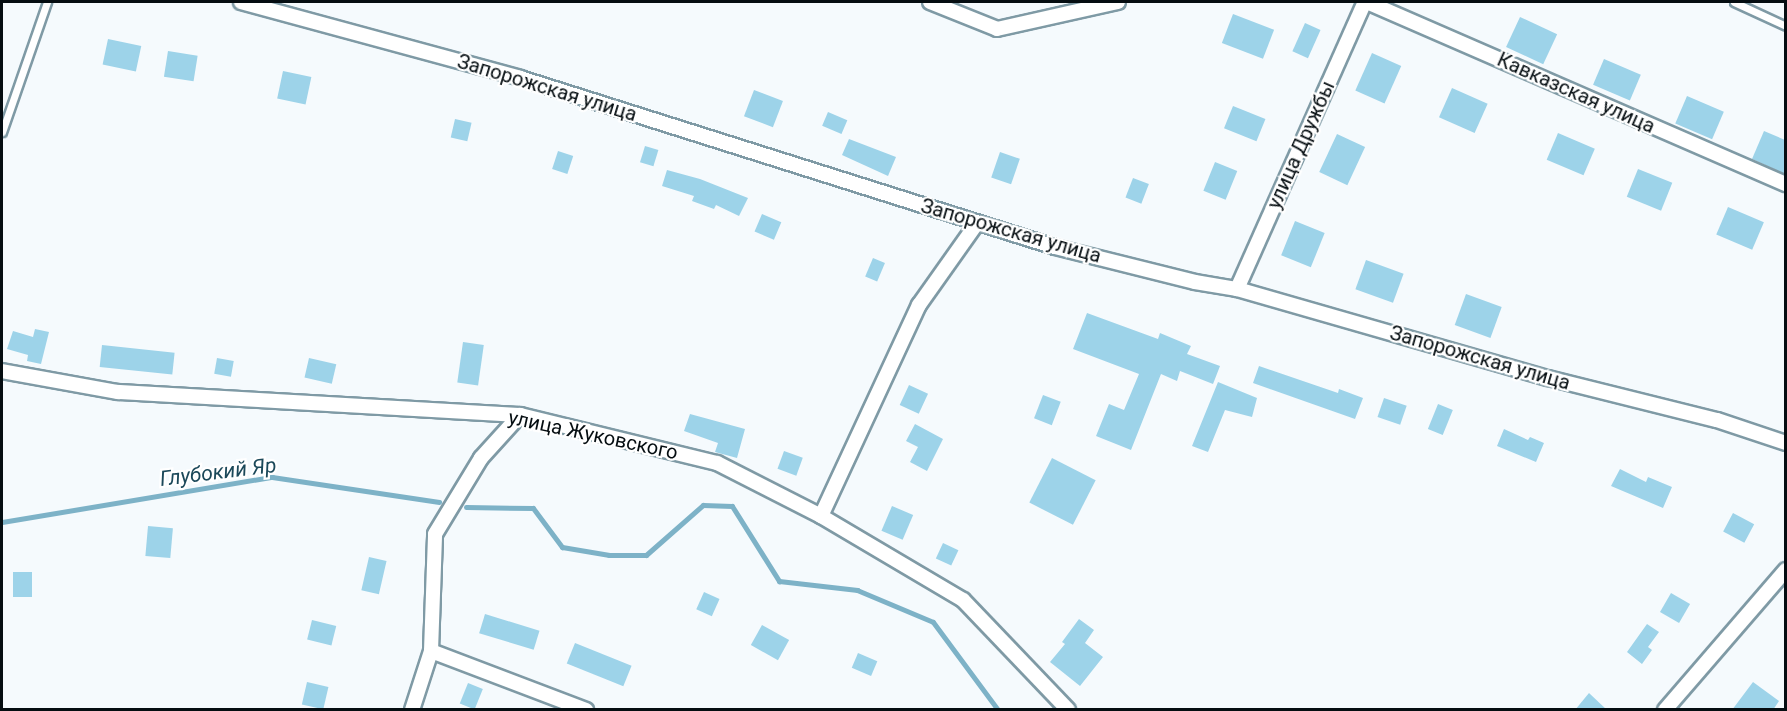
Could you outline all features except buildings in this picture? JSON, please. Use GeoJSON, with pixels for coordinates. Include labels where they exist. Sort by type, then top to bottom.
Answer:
{"type":"FeatureCollection","features":[{"type":"Feature","properties":{"kind":"street","name":"Запорожская улица"},"geometry":{"type":"LineString","coordinates":[[241,2],[520,78],[1055,247],[1173,277],[1238,289],[1548,378],[1717,420],[1785,443]]}},
{"type":"Feature","properties":{"kind":"street"},"geometry":{"type":"LineString","coordinates":[[930,2],[997,29],[1118,2]]}},
{"type":"Feature","properties":{"kind":"street","name":"Кавказская улица"},"geometry":{"type":"LineString","coordinates":[[1366,2],[1785,184]]}},
{"type":"Feature","properties":{"kind":"street","name":"улица Дружбы"},"geometry":{"type":"LineString","coordinates":[[1238,289],[1366,2]]}},
{"type":"Feature","properties":{"kind":"street"},"geometry":{"type":"LineString","coordinates":[[821,516],[919,305],[977,223]]}},
{"type":"Feature","properties":{"kind":"street","name":"улица Жуковского"},"geometry":{"type":"LineString","coordinates":[[2,371],[118,392],[520,415],[717,463],[821,516],[963,600],[1068,710]]}},
{"type":"Feature","properties":{"kind":"street"},"geometry":{"type":"LineString","coordinates":[[412,710],[431,651],[435,534],[481,458],[520,415]]}},
{"type":"Feature","properties":{"kind":"street"},"geometry":{"type":"LineString","coordinates":[[1665,710],[1785,570]]}},
{"type":"Feature","properties":{"kind":"street"},"geometry":{"type":"LineString","coordinates":[[431,651],[586,710]]}},
{"type":"Feature","properties":{"kind":"lane"},"geometry":{"type":"LineString","coordinates":[[2,132],[47,2]]}},
{"type":"Feature","properties":{"kind":"lane"},"geometry":{"type":"LineString","coordinates":[[1734,2],[1785,26]]}},
{"type":"Feature","properties":{"kind":"waterway","name":"Глубокий Яр"},"geometry":{"type":"LineString","coordinates":[[2,522],[272,477],[439,502]]}},
{"type":"Feature","properties":{"kind":"waterway","name":"Глубокий Яр"},"geometry":{"type":"LineString","coordinates":[[466,507],[533,508],[562,547],[609,555],[646,555],[703,505],[732,506],[779,581],[857,590],[933,622],[998,710]]}}]}
